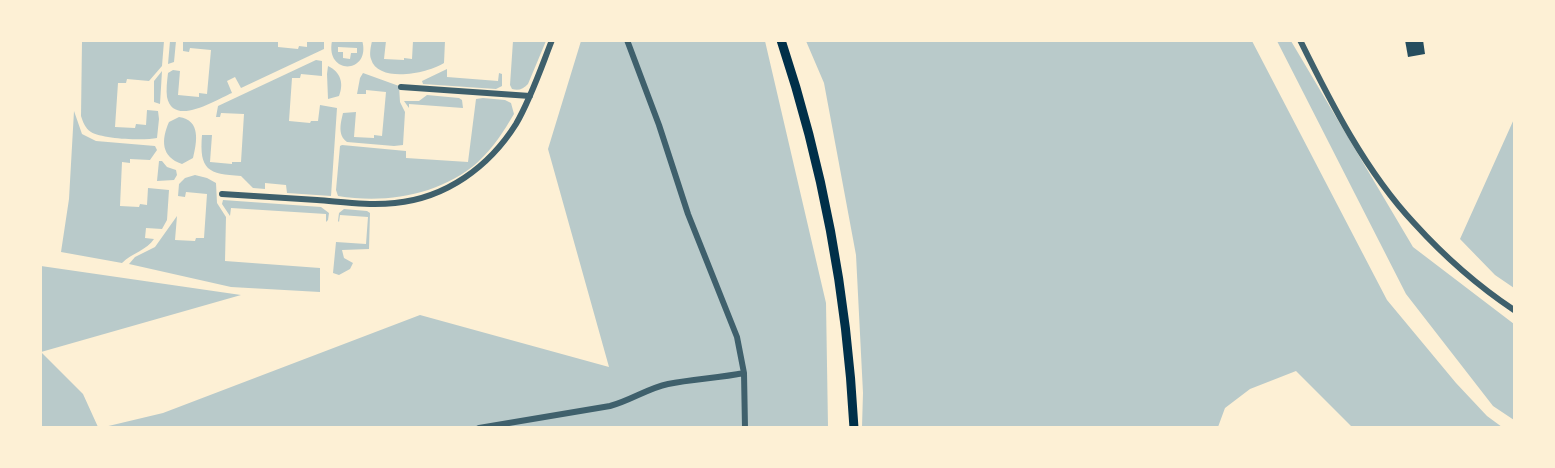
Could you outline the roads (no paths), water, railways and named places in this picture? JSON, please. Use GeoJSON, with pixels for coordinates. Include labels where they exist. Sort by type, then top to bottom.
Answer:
{"type":"FeatureCollection","features":[{"type":"Feature","properties":{"kind":"main road"},"geometry":{"type":"LineString","coordinates":[[781,40],[815,157],[830,229],[847,345],[854,428]]}},
{"type":"Feature","properties":{"kind":"street"},"geometry":{"type":"LineString","coordinates":[[222,194],[377,204],[411,201],[430,196],[466,178],[500,146],[530,96],[552,40]]}},
{"type":"Feature","properties":{"kind":"street"},"geometry":{"type":"LineString","coordinates":[[627,40],[659,125],[688,214],[737,337],[744,373],[746,428]]}},
{"type":"Feature","properties":{"kind":"street"},"geometry":{"type":"LineString","coordinates":[[1300,40],[1343,123],[1366,159],[1413,222],[1462,268],[1515,310]]}},
{"type":"Feature","properties":{"kind":"street"},"geometry":{"type":"LineString","coordinates":[[401,87],[530,96]]}},
{"type":"Feature","properties":{"kind":"street"},"geometry":{"type":"LineString","coordinates":[[479,428],[625,402],[667,385],[744,373]]}}]}
